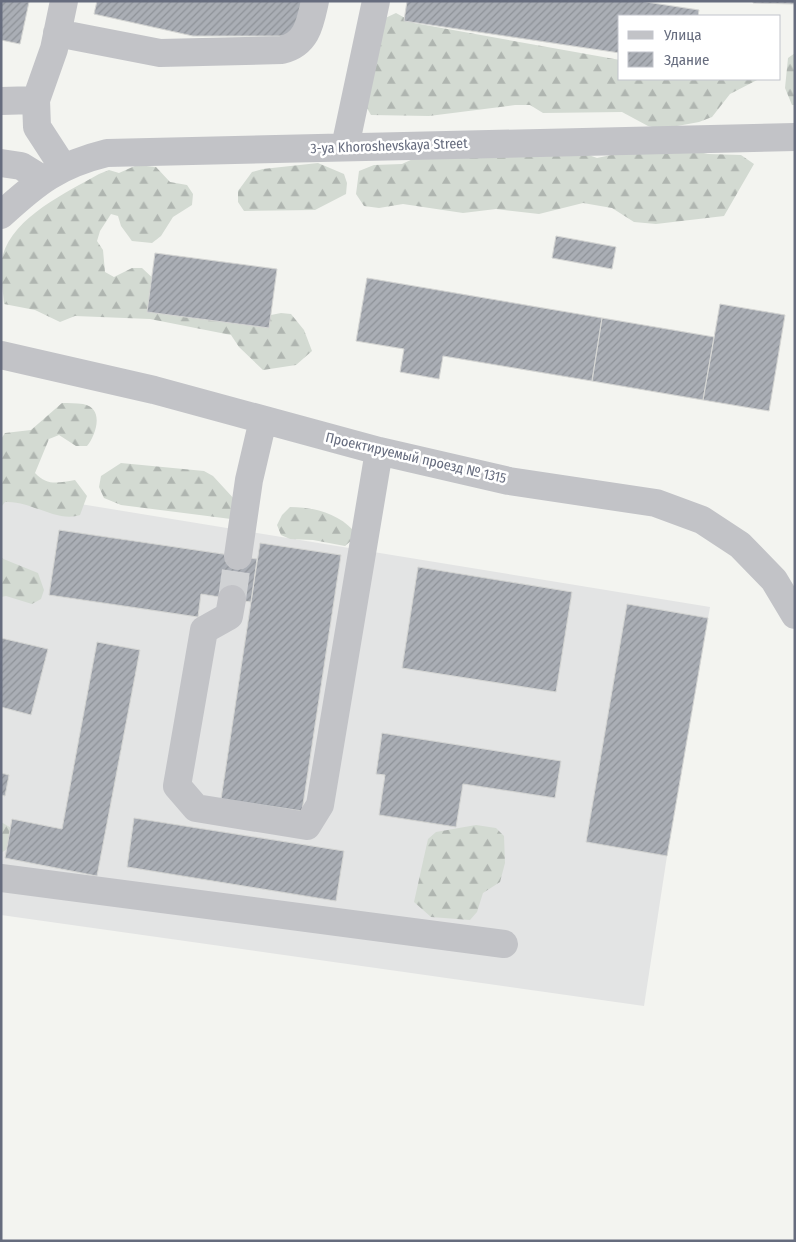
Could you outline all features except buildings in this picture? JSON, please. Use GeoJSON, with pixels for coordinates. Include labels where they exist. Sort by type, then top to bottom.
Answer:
{"type":"FeatureCollection","features":[{"type":"Feature","properties":{"kind":"street"},"geometry":{"type":"LineString","coordinates":[[53,173],[37,128],[36,100],[49,65],[64,1]]}},
{"type":"Feature","properties":{"kind":"street"},"geometry":{"type":"LineString","coordinates":[[57,33],[160,53],[282,50],[291,48],[304,36],[309,28],[315,1]]}},
{"type":"Feature","properties":{"kind":"street"},"geometry":{"type":"LineString","coordinates":[[345,147],[376,1]]}},
{"type":"Feature","properties":{"kind":"street"},"geometry":{"type":"LineString","coordinates":[[1,101],[36,100]]}},
{"type":"Feature","properties":{"kind":"street","name":"3-ya Khoroshevskaya Street"},"geometry":{"type":"LineString","coordinates":[[1,215],[53,173],[106,153],[795,137]]}},
{"type":"Feature","properties":{"kind":"street"},"geometry":{"type":"LineString","coordinates":[[1,163],[53,173]]}},
{"type":"Feature","properties":{"kind":"street","name":"Проектируемый проезд № 1315"},"geometry":{"type":"LineString","coordinates":[[1,355],[154,390],[379,451],[509,481],[656,503],[702,520],[740,545],[774,580],[795,615]]}},
{"type":"Feature","properties":{"kind":"street"},"geometry":{"type":"LineString","coordinates":[[238,556],[248,480],[263,420]]}},
{"type":"Feature","properties":{"kind":"street"},"geometry":{"type":"LineString","coordinates":[[232,599],[229,616],[204,630],[177,786],[196,808],[307,826],[320,805],[379,451]]}},
{"type":"Feature","properties":{"kind":"street"},"geometry":{"type":"LineString","coordinates":[[1,878],[504,944]]}},
{"type":"Feature","properties":{"kind":"shaded area"},"geometry":{"type":"Polygon","coordinates":[[[1,491],[710,607],[667,856],[644,1006],[1,915],[1,491]]]}},
{"type":"Feature","properties":{"kind":"green space"},"geometry":{"type":"Polygon","coordinates":[[[396,13],[414,23],[618,60],[618,80],[757,80],[730,94],[712,117],[699,122],[661,129],[648,126],[622,112],[543,113],[530,105],[515,105],[429,116],[371,115],[364,103],[381,20],[396,13]]]}},
{"type":"Feature","properties":{"kind":"green space"},"geometry":{"type":"Polygon","coordinates":[[[795,53],[795,105],[792,105],[785,88],[788,58],[795,53]]]}},
{"type":"Feature","properties":{"kind":"green space"},"geometry":{"type":"Polygon","coordinates":[[[555,143],[597,158],[663,144],[708,154],[741,155],[754,164],[724,216],[656,224],[634,222],[612,208],[583,203],[539,214],[496,209],[463,213],[403,204],[379,208],[364,206],[356,194],[359,171],[374,165],[402,164],[430,151],[555,143]]]}},
{"type":"Feature","properties":{"kind":"green space"},"geometry":{"type":"Polygon","coordinates":[[[318,163],[344,174],[347,183],[346,194],[315,210],[244,211],[238,202],[238,191],[252,172],[318,163]]]}},
{"type":"Feature","properties":{"kind":"green space"},"geometry":{"type":"Polygon","coordinates":[[[137,165],[156,167],[170,182],[187,185],[193,194],[192,205],[173,217],[161,236],[152,243],[132,241],[121,226],[118,216],[111,214],[100,231],[97,241],[103,250],[105,272],[114,277],[132,268],[142,268],[157,282],[261,317],[281,313],[291,314],[304,330],[312,351],[296,365],[263,370],[239,347],[231,335],[150,319],[75,316],[60,322],[35,310],[4,304],[1,275],[2,258],[8,243],[28,218],[56,198],[99,174],[109,170],[119,173],[137,165]]]}},
{"type":"Feature","properties":{"kind":"green space"},"geometry":{"type":"Polygon","coordinates":[[[62,403],[83,404],[94,411],[97,422],[93,435],[87,446],[76,446],[59,435],[49,439],[35,473],[48,482],[58,483],[75,480],[87,496],[80,515],[62,516],[14,502],[5,502],[1,507],[1,439],[5,433],[31,430],[62,403]]]}},
{"type":"Feature","properties":{"kind":"green space"},"geometry":{"type":"Polygon","coordinates":[[[121,463],[204,471],[213,476],[236,501],[231,519],[121,505],[104,498],[99,487],[101,476],[121,463]]]}},
{"type":"Feature","properties":{"kind":"green space"},"geometry":{"type":"Polygon","coordinates":[[[290,507],[316,510],[340,519],[353,530],[353,539],[345,546],[313,540],[290,539],[281,535],[277,525],[282,515],[290,507]]]}},
{"type":"Feature","properties":{"kind":"green space"},"geometry":{"type":"Polygon","coordinates":[[[1,558],[38,573],[44,590],[41,599],[32,604],[6,596],[1,597],[1,558]]]}},
{"type":"Feature","properties":{"kind":"green space"},"geometry":{"type":"Polygon","coordinates":[[[1,822],[13,829],[14,845],[1,853],[1,822]]]}},
{"type":"Feature","properties":{"kind":"green space"},"geometry":{"type":"Polygon","coordinates":[[[476,825],[496,828],[504,836],[505,863],[500,882],[483,893],[477,912],[470,920],[431,917],[414,902],[428,839],[436,832],[476,825]]]}},
{"type":"Feature","properties":{"kind":"tunnel"},"geometry":{"type":"LineString","coordinates":[[232,599],[238,556]]}}]}
